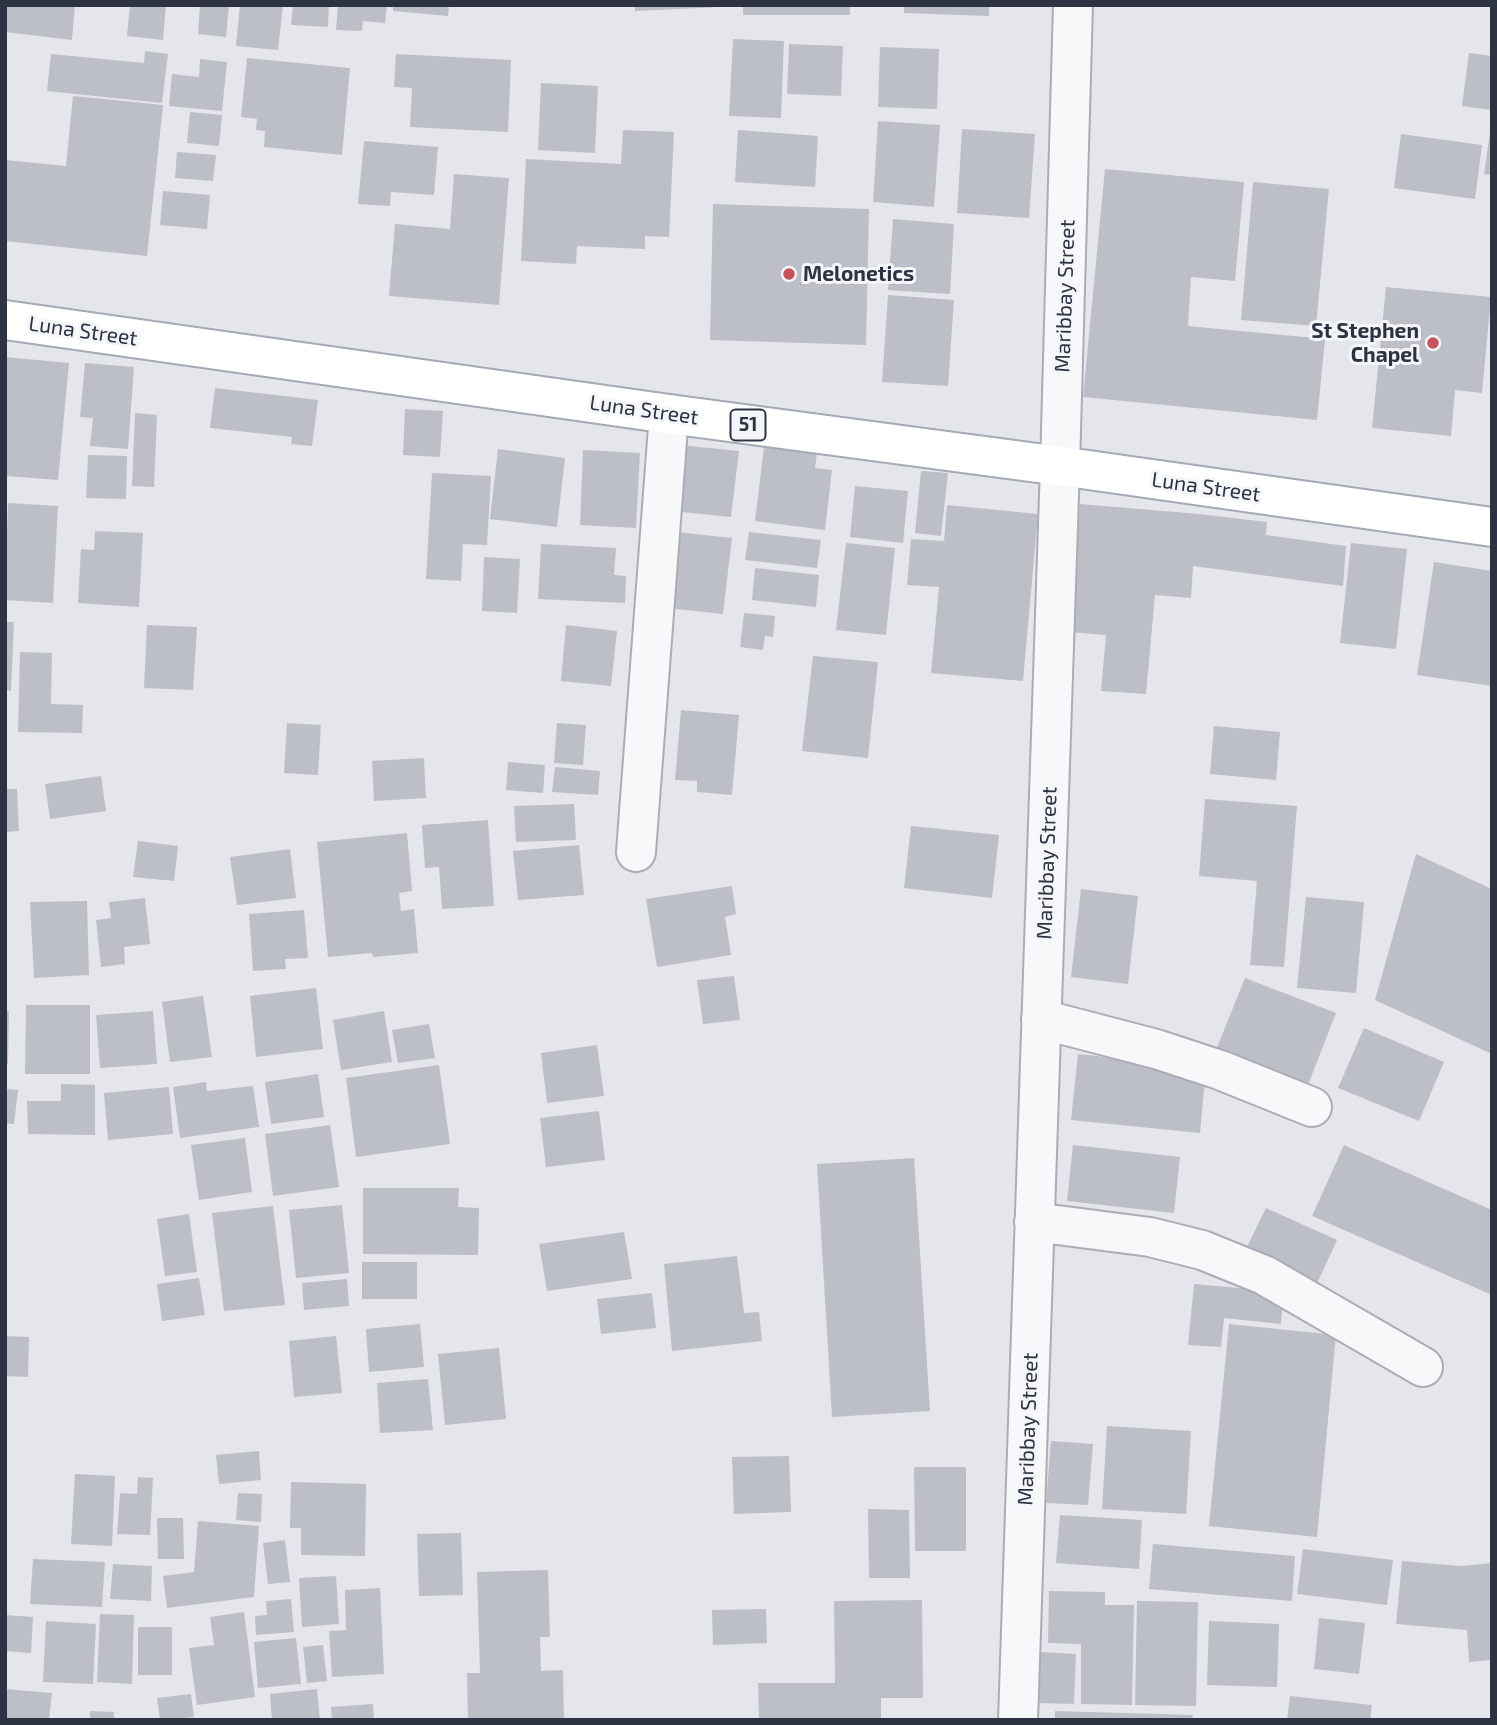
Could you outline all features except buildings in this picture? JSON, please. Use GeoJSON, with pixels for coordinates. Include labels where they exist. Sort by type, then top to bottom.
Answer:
{"type":"FeatureCollection","features":[{"type":"Feature","properties":{"kind":"main road","name":"Luna Street"},"geometry":{"type":"LineString","coordinates":[[5,320],[1492,527]]}},
{"type":"Feature","properties":{"kind":"street","name":"Maribbay Street"},"geometry":{"type":"LineString","coordinates":[[1018,1720],[1073,5]]}},
{"type":"Feature","properties":{"kind":"street"},"geometry":{"type":"LineString","coordinates":[[636,852],[669,414]]}},
{"type":"Feature","properties":{"kind":"street"},"geometry":{"type":"LineString","coordinates":[[1041,1019],[1156,1049],[1220,1070],[1312,1107]]}},
{"type":"Feature","properties":{"kind":"street"},"geometry":{"type":"LineString","coordinates":[[1034,1222],[1150,1237],[1202,1250],[1264,1275],[1423,1367]]}},
{"type":"Feature","properties":{"kind":"place","name":"Melonetics"},"geometry":{"type":"Point","coordinates":[789,274]}},
{"type":"Feature","properties":{"kind":"place","name":"St Stephen Chapel"},"geometry":{"type":"Point","coordinates":[1433,343]}}]}
